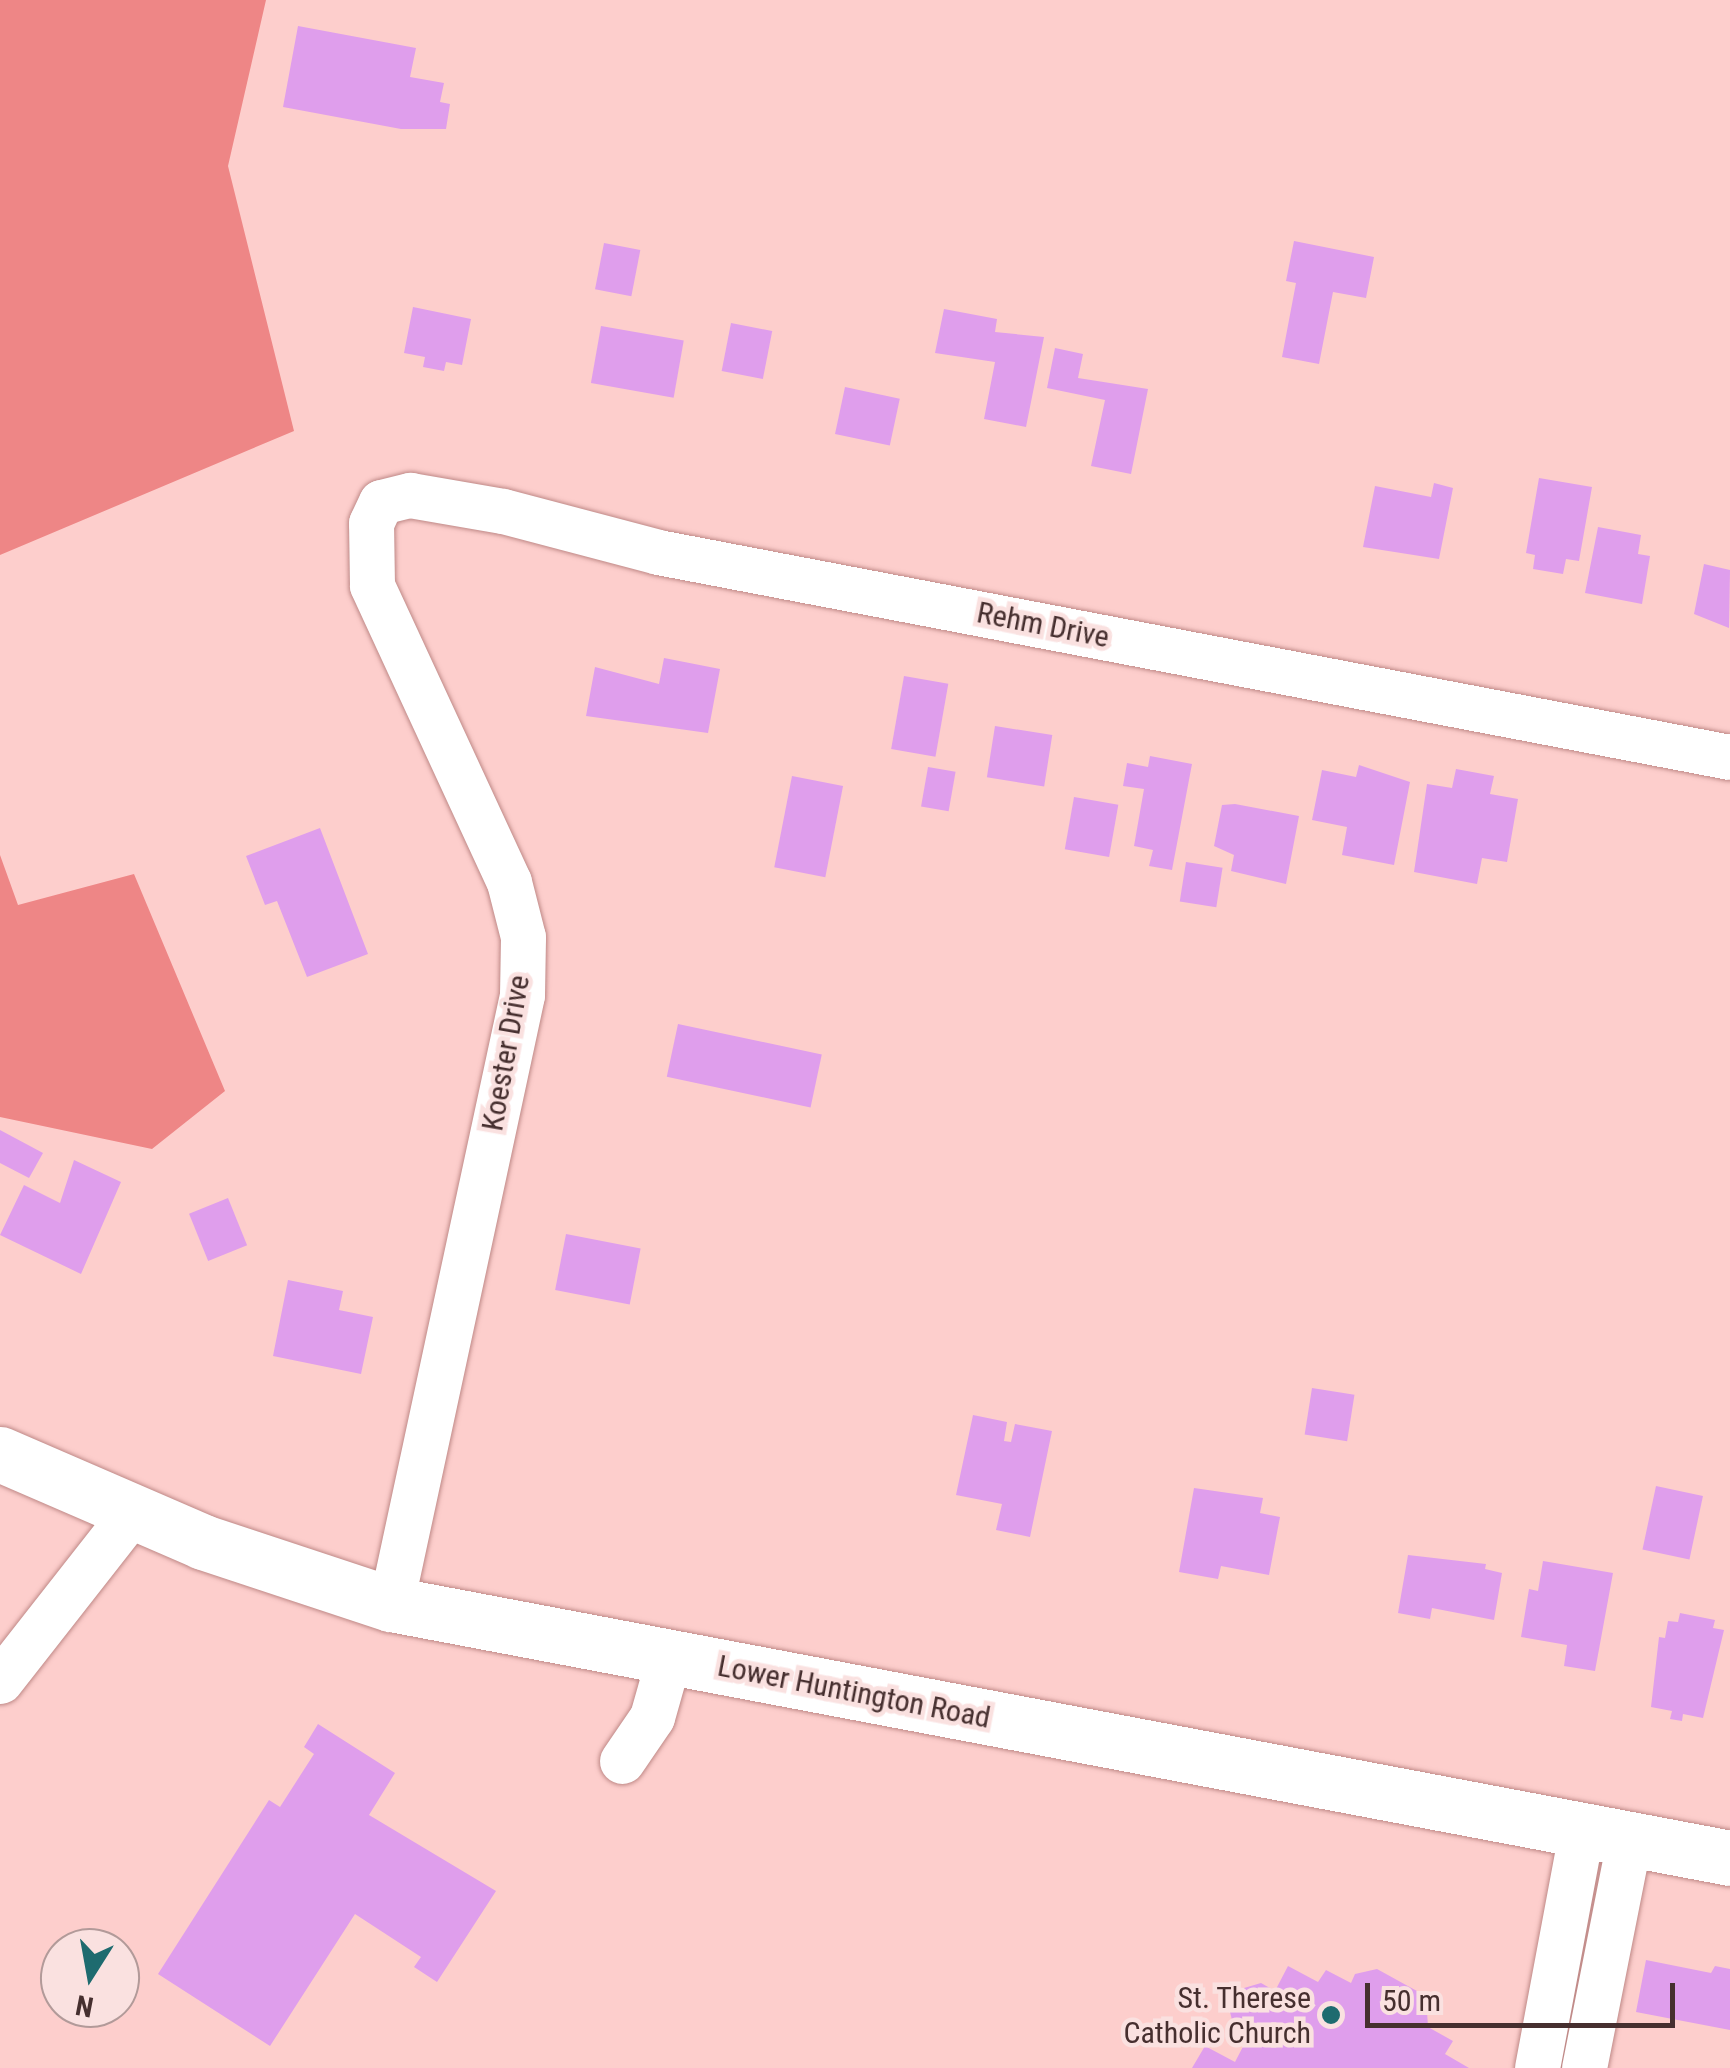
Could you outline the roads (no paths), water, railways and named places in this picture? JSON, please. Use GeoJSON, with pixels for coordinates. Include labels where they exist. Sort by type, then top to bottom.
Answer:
{"type":"FeatureCollection","features":[{"type":"Feature","properties":{"kind":"main road","name":"Lower Huntington Road"},"geometry":{"type":"LineString","coordinates":[[0,1454],[131,1514],[298,1578],[391,1604],[1730,1858]]}},
{"type":"Feature","properties":{"kind":"street","name":"Rehm Drive"},"geometry":{"type":"LineString","coordinates":[[371,523],[381,502],[410,495],[658,552],[1730,756]]}},
{"type":"Feature","properties":{"kind":"street","name":"Koester Drive"},"geometry":{"type":"LineString","coordinates":[[371,523],[372,585],[508,882],[523,937],[522,995],[391,1604]]}},
{"type":"Feature","properties":{"kind":"street"},"geometry":{"type":"LineString","coordinates":[[0,1681],[131,1514]]}},
{"type":"Feature","properties":{"kind":"street"},"geometry":{"type":"LineString","coordinates":[[622,1762],[652,1717],[668,1657]]}},
{"type":"Feature","properties":{"kind":"street"},"geometry":{"type":"LineString","coordinates":[[1538,2068],[1605,1836]]}},
{"type":"Feature","properties":{"kind":"street"},"geometry":{"type":"LineString","coordinates":[[1584,2068],[1605,1836]]}},
{"type":"Feature","properties":{"kind":"place","name":"St. Therese Catholic Church"},"geometry":{"type":"Point","coordinates":[1331,2015]}}]}
